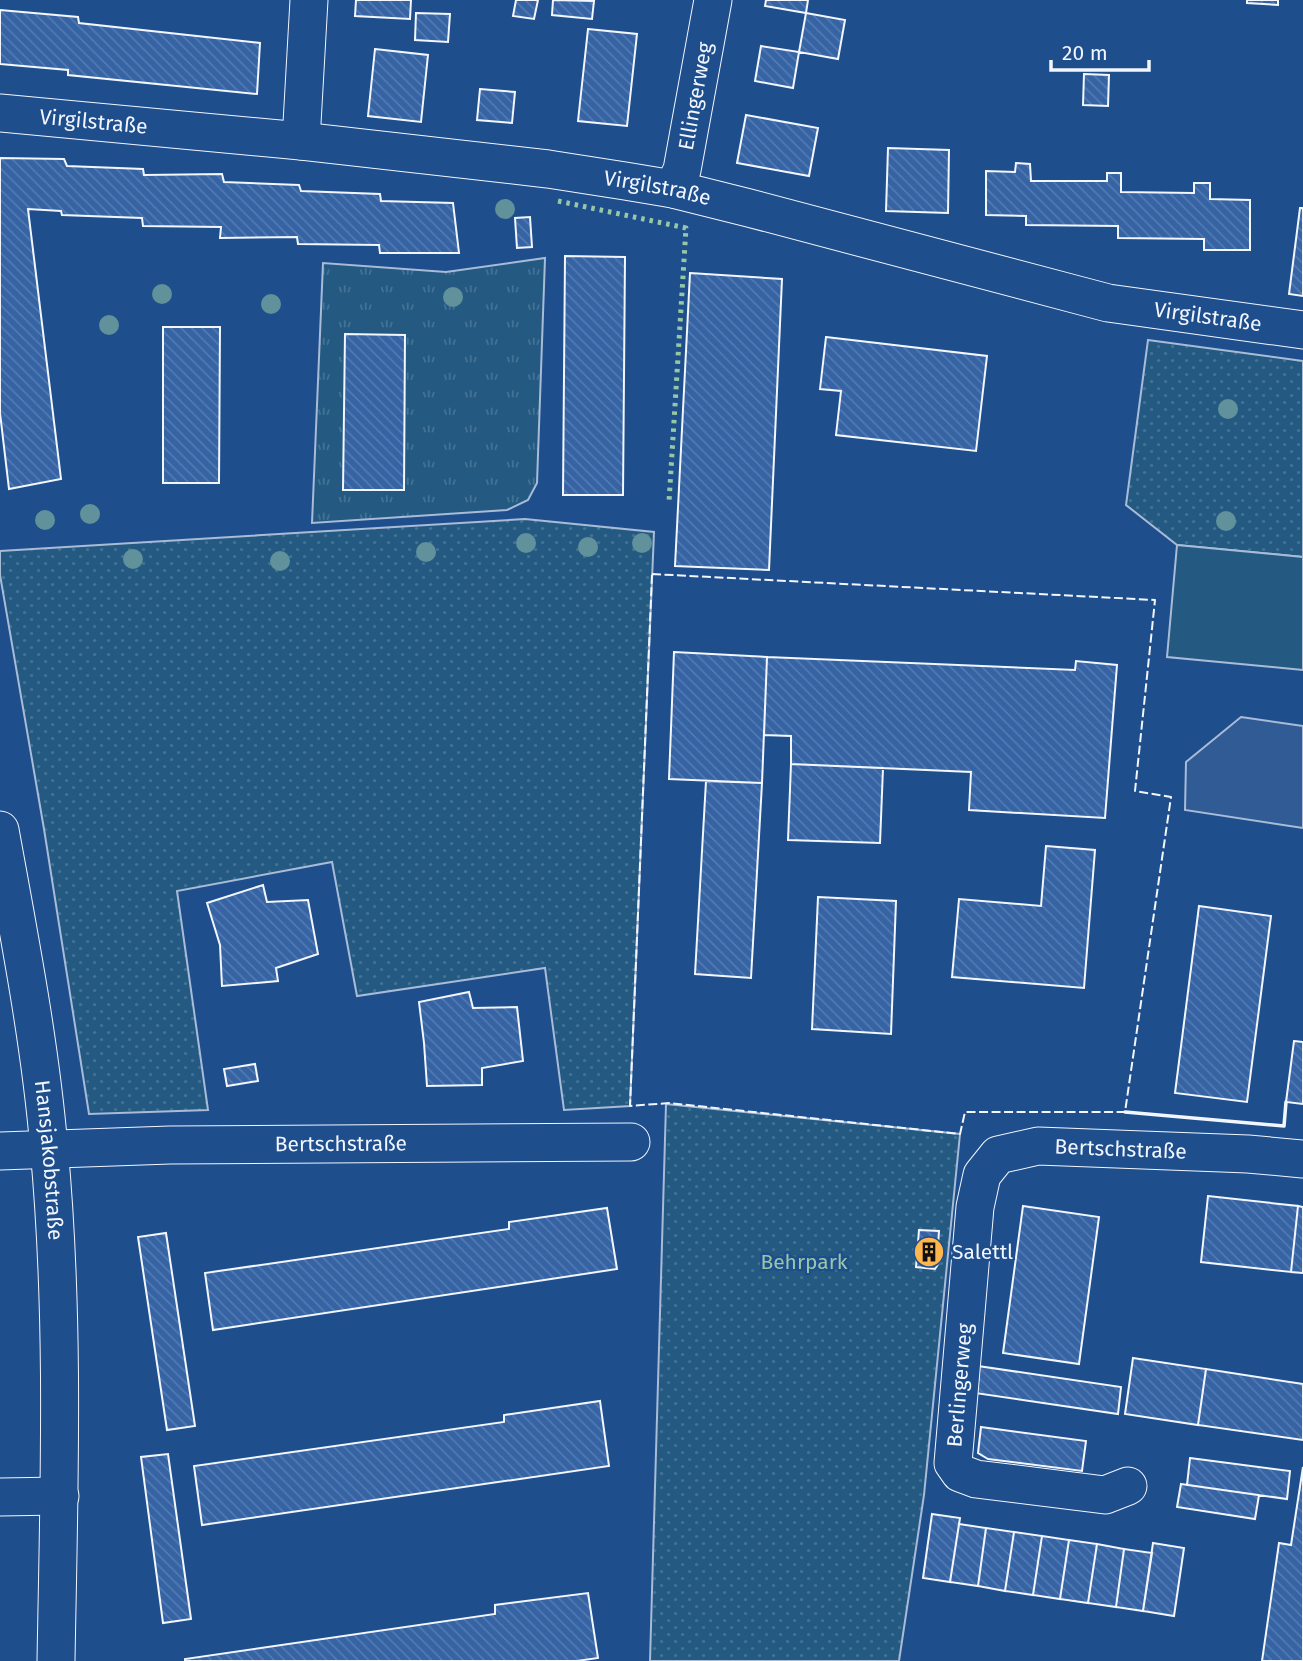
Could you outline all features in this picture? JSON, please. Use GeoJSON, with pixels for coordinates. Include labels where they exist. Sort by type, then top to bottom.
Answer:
{"type":"FeatureCollection","features":[{"type":"Feature","properties":{"kind":"street"},"geometry":{"type":"LineString","coordinates":[[302,141],[309,0]]}},
{"type":"Feature","properties":{"kind":"street","name":"Ellingerweg"},"geometry":{"type":"LineString","coordinates":[[673,189],[682,170],[713,0]]}},
{"type":"Feature","properties":{"kind":"street","name":"Virgilstraße"},"geometry":{"type":"LineString","coordinates":[[0,113],[302,141],[548,169],[673,189],[1108,303],[1303,331]]}},
{"type":"Feature","properties":{"kind":"street","name":"Hansjakobstraße"},"geometry":{"type":"LineString","coordinates":[[0,830],[25,971],[49,1148],[60,1330],[56,1661]]}},
{"type":"Feature","properties":{"kind":"street","name":"Bertschstraße"},"geometry":{"type":"LineString","coordinates":[[0,1151],[197,1144],[632,1142]]}},
{"type":"Feature","properties":{"kind":"street","name":"Bertschstraße"},"geometry":{"type":"LineString","coordinates":[[975,1207],[982,1175],[998,1155],[1038,1146],[1303,1159]]}},
{"type":"Feature","properties":{"kind":"street","name":"Berlingerweg"},"geometry":{"type":"LineString","coordinates":[[975,1207],[953,1463],[960,1473],[976,1479],[1105,1495],[1128,1486]]}},
{"type":"Feature","properties":{"kind":"street"},"geometry":{"type":"LineString","coordinates":[[0,1497],[60,1496]]}},
{"type":"Feature","properties":{"kind":"green space"},"geometry":{"type":"Polygon","coordinates":[[[545,258],[537,483],[528,500],[507,510],[312,523],[323,263],[446,272],[545,258]]]}},
{"type":"Feature","properties":{"kind":"green space"},"geometry":{"type":"Polygon","coordinates":[[[1148,340],[1303,361],[1303,557],[1177,545],[1126,505],[1148,340]]]}},
{"type":"Feature","properties":{"kind":"green space"},"geometry":{"type":"Polygon","coordinates":[[[525,519],[654,532],[630,1106],[564,1110],[545,968],[357,996],[332,862],[177,891],[208,1110],[89,1114],[0,575],[0,551],[525,519]]]}},
{"type":"Feature","properties":{"kind":"green space"},"geometry":{"type":"Polygon","coordinates":[[[1177,545],[1303,557],[1303,670],[1167,657],[1177,545]]]}},
{"type":"Feature","properties":{"kind":"green space","name":"Behrpark"},"geometry":{"type":"Polygon","coordinates":[[[666,1104],[960,1134],[924,1495],[899,1661],[650,1661],[666,1104]]]}},
{"type":"Feature","properties":{"kind":"shaded area"},"geometry":{"type":"Polygon","coordinates":[[[1241,717],[1303,726],[1303,828],[1185,810],[1186,762],[1241,717]]]}},
{"type":"Feature","properties":{"kind":"building"},"geometry":{"type":"Polygon","coordinates":[[[356,0],[411,0],[410,19],[355,16],[356,0]]]}},
{"type":"Feature","properties":{"kind":"building"},"geometry":{"type":"Polygon","coordinates":[[[516,0],[538,0],[534,19],[513,16],[516,0]]]}},
{"type":"Feature","properties":{"kind":"building"},"geometry":{"type":"Polygon","coordinates":[[[553,0],[594,1],[592,19],[552,15],[553,0]]]}},
{"type":"Feature","properties":{"kind":"building"},"geometry":{"type":"Polygon","coordinates":[[[766,0],[808,0],[806,13],[765,6],[766,0]]]}},
{"type":"Feature","properties":{"kind":"building"},"geometry":{"type":"Polygon","coordinates":[[[1247,0],[1278,0],[1278,5],[1247,3],[1247,0]]]}},
{"type":"Feature","properties":{"kind":"building"},"geometry":{"type":"Polygon","coordinates":[[[0,10],[78,17],[79,23],[260,43],[257,94],[68,75],[68,70],[0,64],[0,10]]]}},
{"type":"Feature","properties":{"kind":"building"},"geometry":{"type":"Polygon","coordinates":[[[416,13],[450,14],[448,42],[415,40],[416,13]]]}},
{"type":"Feature","properties":{"kind":"building"},"geometry":{"type":"Polygon","coordinates":[[[806,13],[845,20],[838,59],[799,52],[806,13]]]}},
{"type":"Feature","properties":{"kind":"building"},"geometry":{"type":"Polygon","coordinates":[[[588,29],[637,34],[627,126],[578,121],[588,29]]]}},
{"type":"Feature","properties":{"kind":"building"},"geometry":{"type":"Polygon","coordinates":[[[761,46],[799,52],[793,88],[755,81],[761,46]]]}},
{"type":"Feature","properties":{"kind":"building"},"geometry":{"type":"Polygon","coordinates":[[[375,49],[428,55],[421,122],[368,116],[375,49]]]}},
{"type":"Feature","properties":{"kind":"building"},"geometry":{"type":"Polygon","coordinates":[[[1084,74],[1109,75],[1108,106],[1083,105],[1084,74]]]}},
{"type":"Feature","properties":{"kind":"building"},"geometry":{"type":"Polygon","coordinates":[[[480,89],[515,92],[512,123],[477,120],[480,89]]]}},
{"type":"Feature","properties":{"kind":"building"},"geometry":{"type":"Polygon","coordinates":[[[746,115],[818,128],[809,176],[737,163],[746,115]]]}},
{"type":"Feature","properties":{"kind":"building"},"geometry":{"type":"Polygon","coordinates":[[[888,148],[949,150],[948,213],[886,211],[888,148]]]}},
{"type":"Feature","properties":{"kind":"building"},"geometry":{"type":"Polygon","coordinates":[[[0,158],[64,159],[67,166],[143,169],[144,175],[222,174],[224,182],[299,185],[301,191],[380,194],[381,201],[453,203],[459,253],[380,253],[379,245],[298,244],[297,237],[220,238],[221,227],[143,226],[142,218],[62,215],[61,211],[28,209],[61,479],[9,489],[0,413],[0,158]]]}},
{"type":"Feature","properties":{"kind":"building"},"geometry":{"type":"Polygon","coordinates":[[[1016,163],[1030,164],[1031,181],[1107,181],[1107,173],[1121,173],[1121,192],[1194,193],[1194,183],[1210,183],[1210,199],[1250,200],[1250,250],[1204,250],[1204,239],[1118,238],[1118,226],[1026,225],[1026,216],[986,215],[986,171],[1015,172],[1016,163]]]}},
{"type":"Feature","properties":{"kind":"building"},"geometry":{"type":"Polygon","coordinates":[[[1300,208],[1303,208],[1303,296],[1289,294],[1300,208]]]}},
{"type":"Feature","properties":{"kind":"building"},"geometry":{"type":"Polygon","coordinates":[[[530,217],[532,247],[517,248],[515,218],[530,217]]]}},
{"type":"Feature","properties":{"kind":"building"},"geometry":{"type":"Polygon","coordinates":[[[565,256],[625,257],[623,495],[563,495],[565,256]]]}},
{"type":"Feature","properties":{"kind":"building"},"geometry":{"type":"Polygon","coordinates":[[[690,273],[782,279],[769,570],[675,566],[690,273]]]}},
{"type":"Feature","properties":{"kind":"building"},"geometry":{"type":"Polygon","coordinates":[[[163,327],[220,327],[219,483],[163,483],[163,327]]]}},
{"type":"Feature","properties":{"kind":"building"},"geometry":{"type":"Polygon","coordinates":[[[345,334],[405,335],[404,490],[343,490],[345,334]]]}},
{"type":"Feature","properties":{"kind":"building"},"geometry":{"type":"Polygon","coordinates":[[[826,337],[987,356],[976,451],[836,435],[841,391],[820,389],[826,337]]]}},
{"type":"Feature","properties":{"kind":"building"},"geometry":{"type":"Polygon","coordinates":[[[674,652],[767,657],[762,783],[669,779],[674,652]]]}},
{"type":"Feature","properties":{"kind":"building"},"geometry":{"type":"Polygon","coordinates":[[[767,657],[1075,670],[1076,661],[1117,665],[1105,818],[969,810],[971,772],[791,764],[791,736],[764,735],[767,657]]]}},
{"type":"Feature","properties":{"kind":"building"},"geometry":{"type":"Polygon","coordinates":[[[791,764],[883,768],[880,843],[788,840],[791,764]]]}},
{"type":"Feature","properties":{"kind":"building"},"geometry":{"type":"Polygon","coordinates":[[[706,781],[762,783],[751,978],[695,974],[706,781]]]}},
{"type":"Feature","properties":{"kind":"building"},"geometry":{"type":"Polygon","coordinates":[[[1046,846],[1095,850],[1084,988],[952,977],[959,899],[1041,906],[1046,846]]]}},
{"type":"Feature","properties":{"kind":"building"},"geometry":{"type":"Polygon","coordinates":[[[263,885],[267,902],[308,900],[318,954],[276,968],[278,981],[222,986],[220,945],[207,903],[263,885]]]}},
{"type":"Feature","properties":{"kind":"building"},"geometry":{"type":"Polygon","coordinates":[[[818,897],[896,901],[891,1034],[812,1029],[818,897]]]}},
{"type":"Feature","properties":{"kind":"building"},"geometry":{"type":"Polygon","coordinates":[[[1199,906],[1271,916],[1247,1102],[1175,1093],[1199,906]]]}},
{"type":"Feature","properties":{"kind":"building"},"geometry":{"type":"Polygon","coordinates":[[[469,992],[473,1008],[517,1007],[523,1061],[482,1068],[482,1085],[427,1086],[419,1002],[469,992]]]}},
{"type":"Feature","properties":{"kind":"building"},"geometry":{"type":"Polygon","coordinates":[[[1294,1041],[1303,1042],[1303,1104],[1286,1102],[1294,1041]]]}},
{"type":"Feature","properties":{"kind":"building"},"geometry":{"type":"Polygon","coordinates":[[[255,1064],[258,1081],[227,1086],[224,1069],[255,1064]]]}},
{"type":"Feature","properties":{"kind":"building"},"geometry":{"type":"Polygon","coordinates":[[[1208,1196],[1298,1206],[1291,1272],[1201,1262],[1208,1196]]]}},
{"type":"Feature","properties":{"kind":"building"},"geometry":{"type":"Polygon","coordinates":[[[1023,1206],[1099,1217],[1079,1364],[1003,1353],[1023,1206]]]}},
{"type":"Feature","properties":{"kind":"building"},"geometry":{"type":"Polygon","coordinates":[[[1298,1206],[1303,1207],[1303,1273],[1291,1272],[1298,1206]]]}},
{"type":"Feature","properties":{"kind":"building"},"geometry":{"type":"Polygon","coordinates":[[[607,1208],[617,1269],[213,1330],[205,1273],[509,1229],[509,1222],[607,1208]]]}},
{"type":"Feature","properties":{"kind":"building","name":"Salettl"},"geometry":{"type":"Polygon","coordinates":[[[919,1230],[939,1231],[938,1246],[942,1258],[935,1269],[916,1267],[919,1230]]]}},
{"type":"Feature","properties":{"kind":"building"},"geometry":{"type":"Polygon","coordinates":[[[166,1233],[195,1426],[167,1430],[138,1237],[166,1233]]]}},
{"type":"Feature","properties":{"kind":"building"},"geometry":{"type":"Polygon","coordinates":[[[1133,1358],[1206,1369],[1198,1425],[1125,1414],[1133,1358]]]}},
{"type":"Feature","properties":{"kind":"building"},"geometry":{"type":"Polygon","coordinates":[[[978,1366],[1121,1387],[1118,1414],[975,1393],[978,1366]]]}},
{"type":"Feature","properties":{"kind":"building"},"geometry":{"type":"Polygon","coordinates":[[[1206,1369],[1303,1384],[1303,1440],[1198,1425],[1206,1369]]]}},
{"type":"Feature","properties":{"kind":"building"},"geometry":{"type":"Polygon","coordinates":[[[600,1401],[609,1466],[202,1525],[194,1466],[504,1422],[504,1415],[600,1401]]]}},
{"type":"Feature","properties":{"kind":"building"},"geometry":{"type":"Polygon","coordinates":[[[981,1427],[1086,1441],[1082,1471],[988,1459],[978,1453],[981,1427]]]}},
{"type":"Feature","properties":{"kind":"building"},"geometry":{"type":"Polygon","coordinates":[[[168,1454],[191,1619],[163,1623],[141,1457],[168,1454]]]}},
{"type":"Feature","properties":{"kind":"building"},"geometry":{"type":"Polygon","coordinates":[[[1190,1458],[1290,1471],[1287,1499],[1187,1485],[1190,1458]]]}},
{"type":"Feature","properties":{"kind":"building"},"geometry":{"type":"Polygon","coordinates":[[[1303,1467],[1303,1661],[1262,1661],[1279,1543],[1291,1545],[1303,1467]]]}},
{"type":"Feature","properties":{"kind":"building"},"geometry":{"type":"Polygon","coordinates":[[[1181,1484],[1259,1495],[1255,1519],[1177,1507],[1181,1484]]]}},
{"type":"Feature","properties":{"kind":"building"},"geometry":{"type":"Polygon","coordinates":[[[932,1514],[960,1518],[950,1582],[923,1578],[932,1514]]]}},
{"type":"Feature","properties":{"kind":"building"},"geometry":{"type":"Polygon","coordinates":[[[959,1524],[986,1528],[978,1586],[950,1582],[959,1524]]]}},
{"type":"Feature","properties":{"kind":"building"},"geometry":{"type":"Polygon","coordinates":[[[986,1528],[1014,1532],[1005,1591],[978,1586],[986,1528]]]}},
{"type":"Feature","properties":{"kind":"building"},"geometry":{"type":"Polygon","coordinates":[[[1014,1532],[1042,1536],[1033,1595],[1005,1591],[1014,1532]]]}},
{"type":"Feature","properties":{"kind":"building"},"geometry":{"type":"Polygon","coordinates":[[[1042,1536],[1069,1540],[1060,1599],[1033,1595],[1042,1536]]]}},
{"type":"Feature","properties":{"kind":"building"},"geometry":{"type":"Polygon","coordinates":[[[1069,1540],[1097,1544],[1088,1603],[1060,1599],[1069,1540]]]}},
{"type":"Feature","properties":{"kind":"building"},"geometry":{"type":"Polygon","coordinates":[[[1153,1543],[1184,1548],[1174,1616],[1143,1611],[1153,1543]]]}},
{"type":"Feature","properties":{"kind":"building"},"geometry":{"type":"Polygon","coordinates":[[[1097,1544],[1124,1549],[1116,1607],[1088,1603],[1097,1544]]]}},
{"type":"Feature","properties":{"kind":"building"},"geometry":{"type":"Polygon","coordinates":[[[1124,1549],[1152,1553],[1143,1611],[1116,1607],[1124,1549]]]}},
{"type":"Feature","properties":{"kind":"building"},"geometry":{"type":"Polygon","coordinates":[[[588,1593],[598,1658],[577,1661],[185,1661],[495,1614],[495,1605],[588,1593]]]}},
{"type":"Feature","properties":{"kind":"hedge"},"geometry":{"type":"LineString","coordinates":[[558,201],[686,228],[669,502]]}},
{"type":"Feature","properties":{"kind":"fence"},"geometry":{"type":"LineString","coordinates":[[652,574],[1155,600],[1135,791],[1171,797],[1125,1112],[965,1112],[960,1134],[669,1103],[630,1106],[652,574]]}},
{"type":"Feature","properties":{"kind":"wall"},"geometry":{"type":"LineString","coordinates":[[1125,1112],[1284,1126],[1286,1102]]}},
{"type":"Feature","properties":{"kind":"place","name":"Salettl"},"geometry":{"type":"Point","coordinates":[929,1252]}}]}
